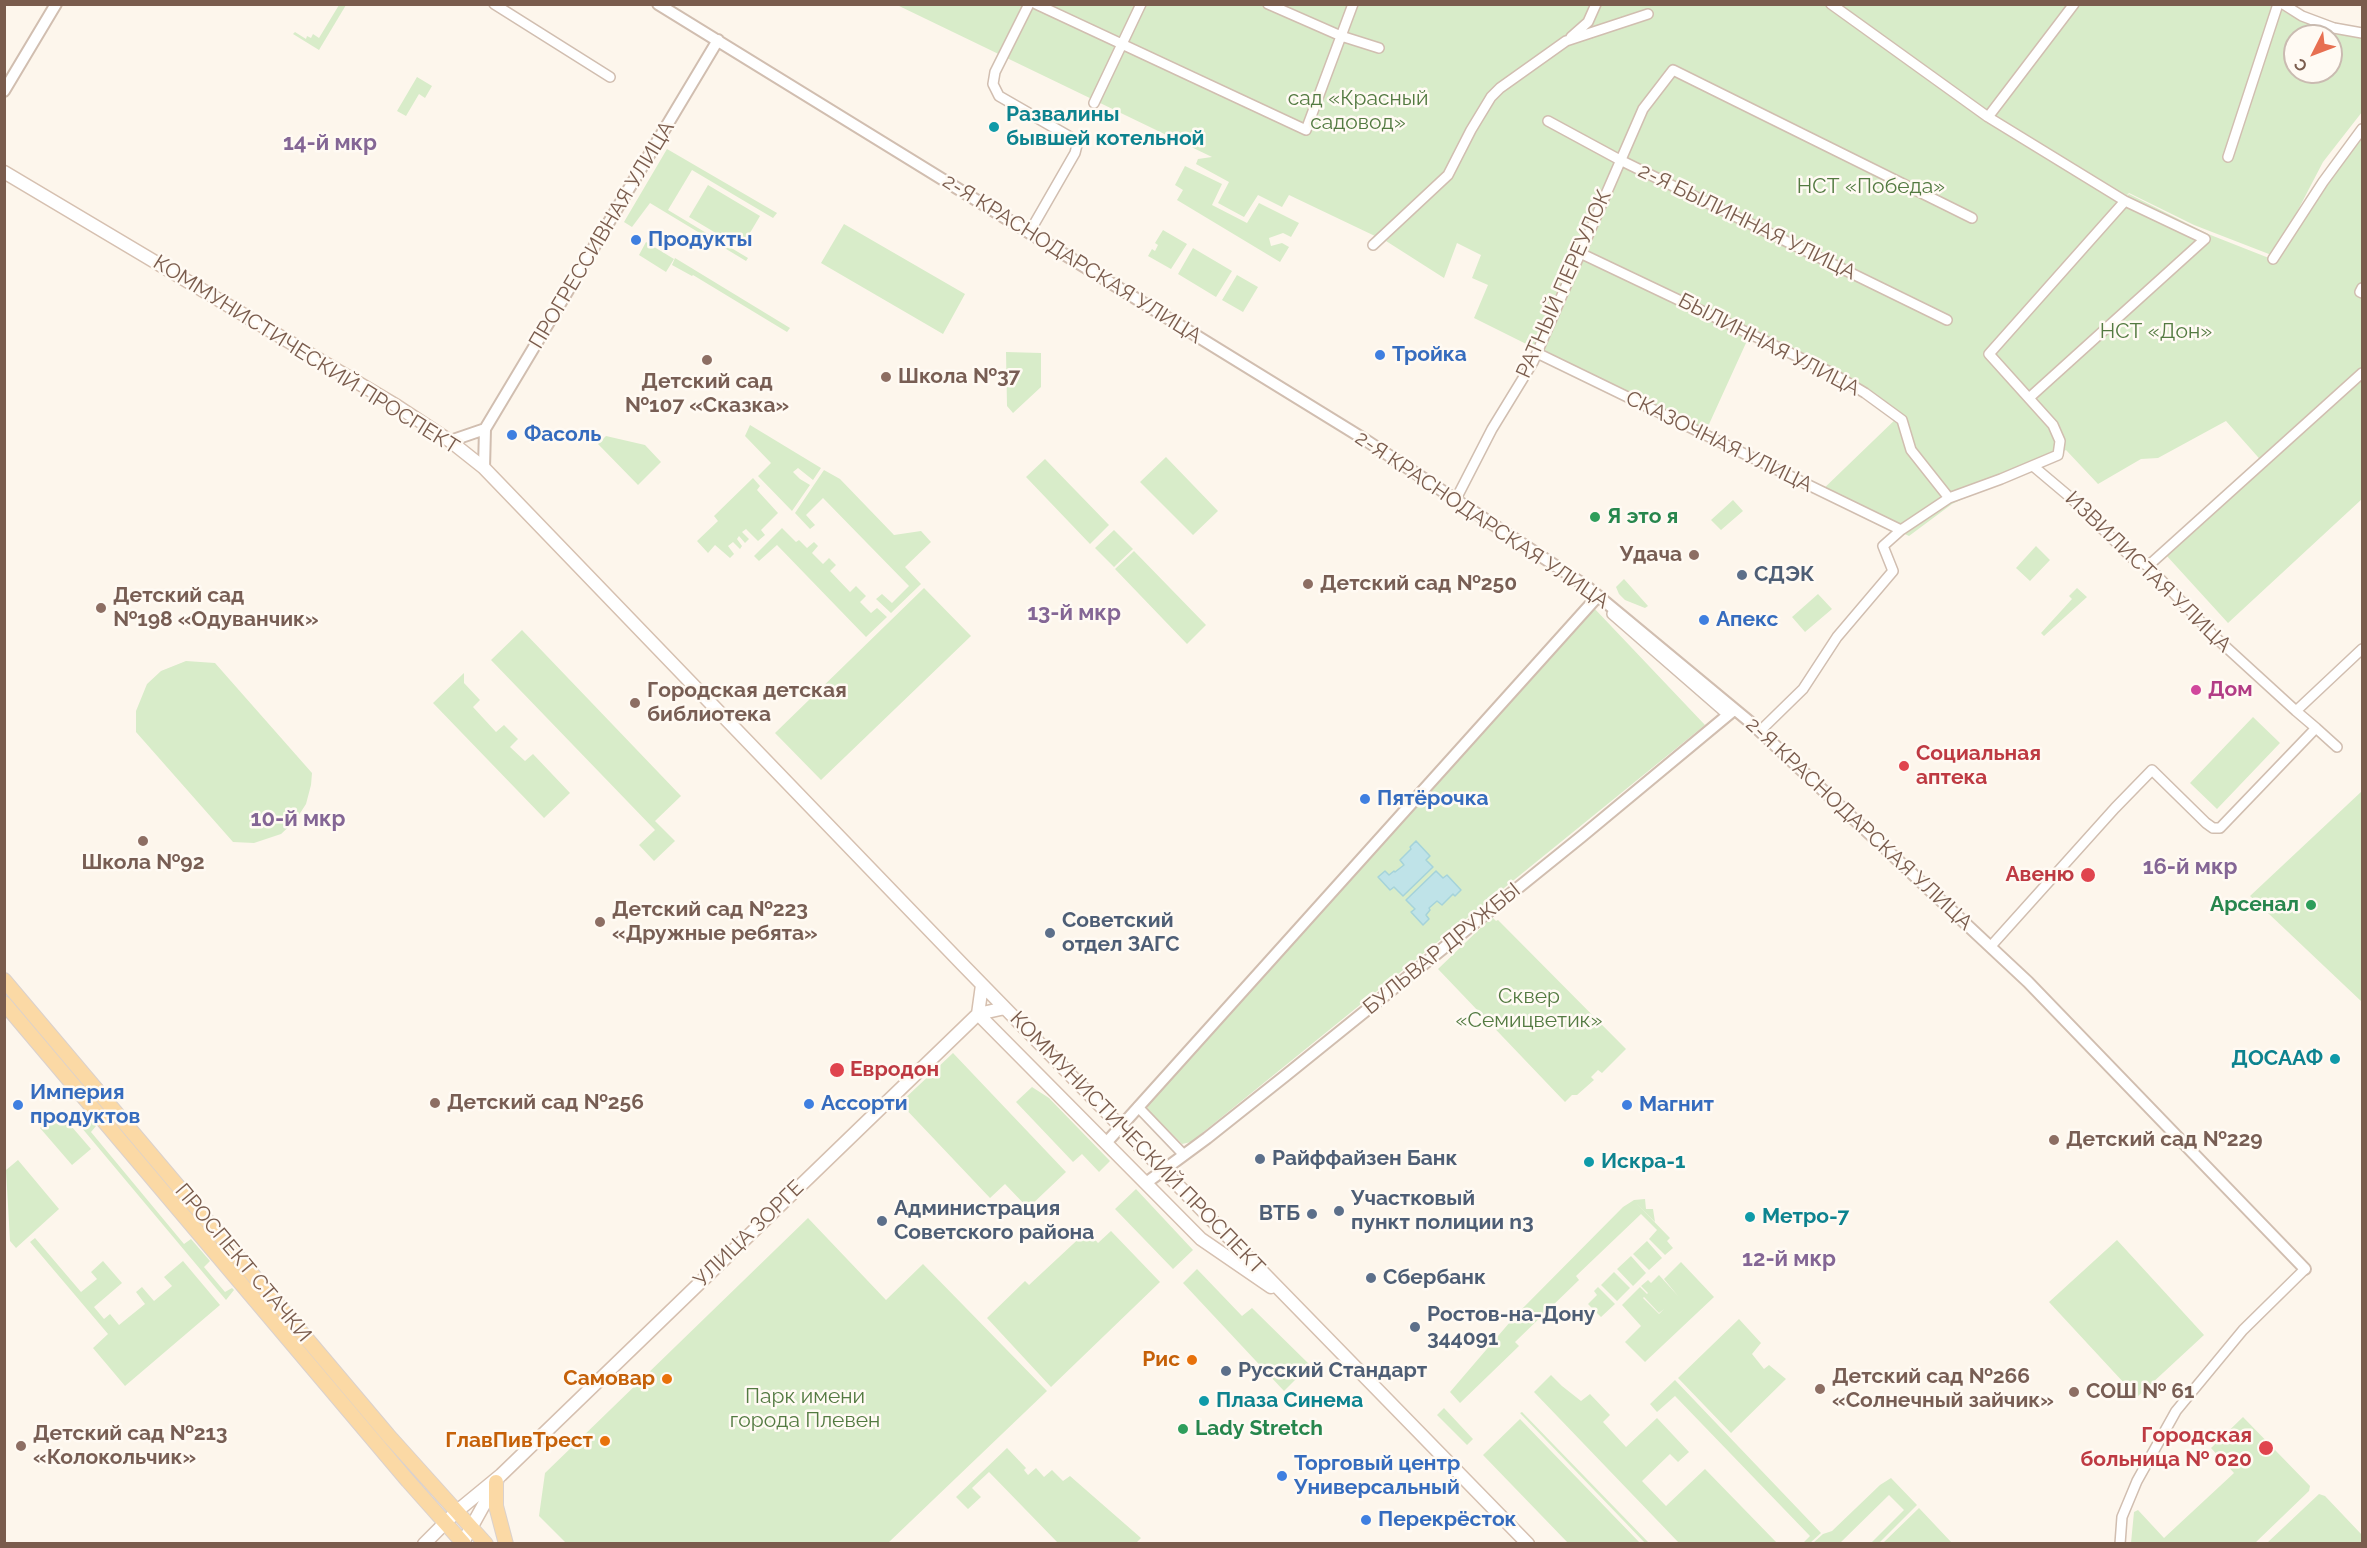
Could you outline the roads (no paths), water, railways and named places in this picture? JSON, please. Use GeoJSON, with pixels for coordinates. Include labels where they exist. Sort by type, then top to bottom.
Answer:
{"type":"FeatureCollection","features":[{"type":"Feature","properties":{"kind":"main road","name":"КОММУНИСТИЧЕСКИЙ ПРОСПЕКТ"},"geometry":{"type":"LineString","coordinates":[[4,172],[387,400],[450,441],[484,468],[982,985],[1165,1169],[1528,1544]]}},
{"type":"Feature","properties":{"kind":"main road","name":"ПРОСПЕКТ СТАЧКИ"},"geometry":{"type":"LineString","coordinates":[[4,980],[373,1417],[486,1544]]}},
{"type":"Feature","properties":{"kind":"main road","name":"КОММУНИСТИЧЕСКИЙ ПРОСПЕКТ"},"geometry":{"type":"LineString","coordinates":[[982,985],[978,1014],[1201,1239],[1292,1301]]}},
{"type":"Feature","properties":{"kind":"main road","name":"ПРОСПЕКТ СТАЧКИ"},"geometry":{"type":"LineString","coordinates":[[4,1003],[463,1543]]}},
{"type":"Feature","properties":{"kind":"main road"},"geometry":{"type":"LineString","coordinates":[[978,1014],[1005,1008]]}},
{"type":"Feature","properties":{"kind":"main road","name":"УЛИЦА ЗОРГЕ"},"geometry":{"type":"LineString","coordinates":[[424,1544],[456,1512],[498,1479],[978,1014]]}},
{"type":"Feature","properties":{"kind":"main road"},"geometry":{"type":"LineString","coordinates":[[30,1033],[41,1023]]}},
{"type":"Feature","properties":{"kind":"main road"},"geometry":{"type":"LineString","coordinates":[[498,1479],[496,1506],[506,1544]]}},
{"type":"Feature","properties":{"kind":"main road","name":"УЛИЦА ЗОРГЕ"},"geometry":{"type":"LineString","coordinates":[[463,1543],[498,1479]]}},
{"type":"Feature","properties":{"kind":"street"},"geometry":{"type":"LineString","coordinates":[[4,92],[56,4]]}},
{"type":"Feature","properties":{"kind":"street"},"geometry":{"type":"LineString","coordinates":[[494,4],[610,77]]}},
{"type":"Feature","properties":{"kind":"street","name":"2-Я КРАСНОДАРСКАЯ УЛИЦА"},"geometry":{"type":"LineString","coordinates":[[658,4],[1364,439],[1557,565],[1731,712],[1760,731],[1991,946],[2182,1139],[2305,1269]]}},
{"type":"Feature","properties":{"kind":"street"},"geometry":{"type":"LineString","coordinates":[[1029,4],[994,72],[993,84],[999,96],[1072,138],[1077,145],[1075,153],[1029,232]]}},
{"type":"Feature","properties":{"kind":"street"},"geometry":{"type":"LineString","coordinates":[[1036,4],[1306,130],[1353,4]]}},
{"type":"Feature","properties":{"kind":"street"},"geometry":{"type":"LineString","coordinates":[[1094,103],[1142,4]]}},
{"type":"Feature","properties":{"kind":"street"},"geometry":{"type":"LineString","coordinates":[[1268,4],[1341,36],[1378,48]]}},
{"type":"Feature","properties":{"kind":"street"},"geometry":{"type":"LineString","coordinates":[[1373,245],[1448,175],[1470,130],[1491,97],[1588,22],[1596,4]]}},
{"type":"Feature","properties":{"kind":"street"},"geometry":{"type":"LineString","coordinates":[[1831,4],[1988,117],[2125,201],[2205,239],[2029,398]]}},
{"type":"Feature","properties":{"kind":"street"},"geometry":{"type":"LineString","coordinates":[[1988,117],[2074,4]]}},
{"type":"Feature","properties":{"kind":"street"},"geometry":{"type":"LineString","coordinates":[[2228,157],[2278,4]]}},
{"type":"Feature","properties":{"kind":"street"},"geometry":{"type":"LineString","coordinates":[[2283,4],[2312,20],[2334,28],[2362,33]]}},
{"type":"Feature","properties":{"kind":"street"},"geometry":{"type":"LineString","coordinates":[[1566,41],[1648,14]]}},
{"type":"Feature","properties":{"kind":"street","name":"ПРОГРЕССИВНАЯ УЛИЦА"},"geometry":{"type":"LineString","coordinates":[[486,429],[718,40]]}},
{"type":"Feature","properties":{"kind":"street","name":"РАТНЫЙ ПЕРЕУЛОК"},"geometry":{"type":"LineString","coordinates":[[1456,499],[1492,429],[1537,353],[1643,109],[1673,69],[1972,218]]}},
{"type":"Feature","properties":{"kind":"street","name":"2-Я БЫЛИННАЯ УЛИЦА"},"geometry":{"type":"LineString","coordinates":[[1548,121],[1620,160],[1947,320]]}},
{"type":"Feature","properties":{"kind":"street"},"geometry":{"type":"LineString","coordinates":[[2273,259],[2323,182],[2362,129]]}},
{"type":"Feature","properties":{"kind":"street"},"geometry":{"type":"LineString","coordinates":[[1760,731],[1803,689],[1837,637],[1893,571],[1883,546],[1901,530],[1949,498],[2058,455],[2060,441],[2053,425],[1989,354],[2125,201]]}},
{"type":"Feature","properties":{"kind":"street","name":"БЫЛИННАЯ УЛИЦА"},"geometry":{"type":"LineString","coordinates":[[1580,253],[1830,372],[1865,393],[1902,420],[1911,450],[1949,498]]}},
{"type":"Feature","properties":{"kind":"street","name":"СКАЗОЧНАЯ УЛИЦА"},"geometry":{"type":"LineString","coordinates":[[1537,353],[1901,530]]}},
{"type":"Feature","properties":{"kind":"street"},"geometry":{"type":"LineString","coordinates":[[2148,566],[2362,373]]}},
{"type":"Feature","properties":{"kind":"street"},"geometry":{"type":"LineString","coordinates":[[450,441],[486,429],[484,468]]}},
{"type":"Feature","properties":{"kind":"street","name":"ИЗВИЛИСТАЯ УЛИЦА"},"geometry":{"type":"LineString","coordinates":[[2033,466],[2071,498],[2132,558],[2148,566],[2215,637],[2337,747]]}},
{"type":"Feature","properties":{"kind":"street"},"geometry":{"type":"LineString","coordinates":[[1106,1143],[1597,597]]}},
{"type":"Feature","properties":{"kind":"street"},"geometry":{"type":"LineString","coordinates":[[2296,711],[2362,649]]}},
{"type":"Feature","properties":{"kind":"street","name":"БУЛЬВАР ДРУЖБЫ"},"geometry":{"type":"LineString","coordinates":[[1146,1183],[1581,837],[1731,712]]}},
{"type":"Feature","properties":{"kind":"street"},"geometry":{"type":"LineString","coordinates":[[1991,946],[2152,770],[2206,824],[2213,828],[2220,828],[2316,728]]}},
{"type":"Feature","properties":{"kind":"street"},"geometry":{"type":"LineString","coordinates":[[1138,1107],[1184,1155]]}},
{"type":"Feature","properties":{"kind":"street"},"geometry":{"type":"LineString","coordinates":[[2120,1544],[2122,1517],[2137,1481],[2176,1411],[2243,1330],[2305,1269]]}},
{"type":"Feature","properties":{"kind":"water"},"geometry":{"type":"Polygon","coordinates":[[[1416,841],[1430,856],[1426,860],[1433,867],[1403,896],[1394,887],[1390,890],[1378,877],[1385,871],[1389,875],[1404,865],[1400,860],[1416,841]]]}},
{"type":"Feature","properties":{"kind":"water"},"geometry":{"type":"Polygon","coordinates":[[[1436,871],[1443,878],[1447,875],[1461,890],[1455,896],[1453,894],[1442,905],[1437,901],[1429,908],[1426,915],[1429,919],[1423,925],[1411,912],[1415,909],[1406,900],[1436,871]]]}},
{"type":"Feature","properties":{"kind":"place","name":"Развалины бывшей котельной"},"geometry":{"type":"Point","coordinates":[994,127]}},
{"type":"Feature","properties":{"kind":"place","name":"Продукты"},"geometry":{"type":"Point","coordinates":[636,240]}},
{"type":"Feature","properties":{"kind":"place","name":"Тройка"},"geometry":{"type":"Point","coordinates":[1380,355]}},
{"type":"Feature","properties":{"kind":"place","name":"Детский сад №107 «Сказка»"},"geometry":{"type":"Point","coordinates":[707,360]}},
{"type":"Feature","properties":{"kind":"place","name":"Школа №37"},"geometry":{"type":"Point","coordinates":[886,377]}},
{"type":"Feature","properties":{"kind":"place","name":"Фасоль"},"geometry":{"type":"Point","coordinates":[512,435]}},
{"type":"Feature","properties":{"kind":"place","name":"Я это я"},"geometry":{"type":"Point","coordinates":[1595,517]}},
{"type":"Feature","properties":{"kind":"place","name":"Удача"},"geometry":{"type":"Point","coordinates":[1694,555]}},
{"type":"Feature","properties":{"kind":"place","name":"СДЭК"},"geometry":{"type":"Point","coordinates":[1742,575]}},
{"type":"Feature","properties":{"kind":"place","name":"Детский сад №250"},"geometry":{"type":"Point","coordinates":[1308,584]}},
{"type":"Feature","properties":{"kind":"place","name":"Детский сад №198 «Одуванчик»"},"geometry":{"type":"Point","coordinates":[101,608]}},
{"type":"Feature","properties":{"kind":"place","name":"Апекс"},"geometry":{"type":"Point","coordinates":[1704,620]}},
{"type":"Feature","properties":{"kind":"place","name":"Дом"},"geometry":{"type":"Point","coordinates":[2196,690]}},
{"type":"Feature","properties":{"kind":"place","name":"Городская детская библиотека"},"geometry":{"type":"Point","coordinates":[635,703]}},
{"type":"Feature","properties":{"kind":"place","name":"Социальная аптека"},"geometry":{"type":"Point","coordinates":[1904,766]}},
{"type":"Feature","properties":{"kind":"place","name":"Пятёрочка"},"geometry":{"type":"Point","coordinates":[1365,799]}},
{"type":"Feature","properties":{"kind":"place","name":"Школа №92"},"geometry":{"type":"Point","coordinates":[143,841]}},
{"type":"Feature","properties":{"kind":"place","name":"Авеню"},"geometry":{"type":"Point","coordinates":[2088,875]}},
{"type":"Feature","properties":{"kind":"place","name":"Арсенал"},"geometry":{"type":"Point","coordinates":[2311,905]}},
{"type":"Feature","properties":{"kind":"place","name":"Детский сад №223 «Дружные ребята»"},"geometry":{"type":"Point","coordinates":[600,922]}},
{"type":"Feature","properties":{"kind":"place","name":"Советский отдел ЗАГС"},"geometry":{"type":"Point","coordinates":[1050,933]}},
{"type":"Feature","properties":{"kind":"place","name":"ДОСААФ"},"geometry":{"type":"Point","coordinates":[2335,1059]}},
{"type":"Feature","properties":{"kind":"place","name":"Евродон"},"geometry":{"type":"Point","coordinates":[837,1070]}},
{"type":"Feature","properties":{"kind":"place","name":"Детский сад №256"},"geometry":{"type":"Point","coordinates":[435,1103]}},
{"type":"Feature","properties":{"kind":"place","name":"Ассорти"},"geometry":{"type":"Point","coordinates":[809,1104]}},
{"type":"Feature","properties":{"kind":"place","name":"Империя продуктов"},"geometry":{"type":"Point","coordinates":[18,1105]}},
{"type":"Feature","properties":{"kind":"place","name":"Магнит"},"geometry":{"type":"Point","coordinates":[1627,1105]}},
{"type":"Feature","properties":{"kind":"place","name":"Детский сад №229"},"geometry":{"type":"Point","coordinates":[2054,1140]}},
{"type":"Feature","properties":{"kind":"place","name":"Райффайзен Банк"},"geometry":{"type":"Point","coordinates":[1260,1159]}},
{"type":"Feature","properties":{"kind":"place","name":"Искра-1"},"geometry":{"type":"Point","coordinates":[1589,1162]}},
{"type":"Feature","properties":{"kind":"place","name":"Участковый пункт полиции n3"},"geometry":{"type":"Point","coordinates":[1339,1211]}},
{"type":"Feature","properties":{"kind":"place","name":"ВТБ"},"geometry":{"type":"Point","coordinates":[1312,1214]}},
{"type":"Feature","properties":{"kind":"place","name":"Метро-7"},"geometry":{"type":"Point","coordinates":[1750,1217]}},
{"type":"Feature","properties":{"kind":"place","name":"Администрация Советского района"},"geometry":{"type":"Point","coordinates":[882,1221]}},
{"type":"Feature","properties":{"kind":"place","name":"Сбербанк"},"geometry":{"type":"Point","coordinates":[1371,1278]}},
{"type":"Feature","properties":{"kind":"place","name":"Ростов-на-Дону 344091"},"geometry":{"type":"Point","coordinates":[1415,1327]}},
{"type":"Feature","properties":{"kind":"place","name":"Рис"},"geometry":{"type":"Point","coordinates":[1192,1360]}},
{"type":"Feature","properties":{"kind":"place","name":"Русский Стандарт"},"geometry":{"type":"Point","coordinates":[1226,1371]}},
{"type":"Feature","properties":{"kind":"place","name":"Самовар"},"geometry":{"type":"Point","coordinates":[667,1379]}},
{"type":"Feature","properties":{"kind":"place","name":"Детский сад №266 «Солнечный зайчик»"},"geometry":{"type":"Point","coordinates":[1820,1389]}},
{"type":"Feature","properties":{"kind":"place","name":"СОШ № 61"},"geometry":{"type":"Point","coordinates":[2074,1392]}},
{"type":"Feature","properties":{"kind":"place","name":"Плаза Синема"},"geometry":{"type":"Point","coordinates":[1204,1401]}},
{"type":"Feature","properties":{"kind":"place","name":"Lady Stretch"},"geometry":{"type":"Point","coordinates":[1183,1429]}},
{"type":"Feature","properties":{"kind":"place","name":"ГлавПивТрест"},"geometry":{"type":"Point","coordinates":[605,1441]}},
{"type":"Feature","properties":{"kind":"place","name":"Детский сад №213 «Колокольчик»"},"geometry":{"type":"Point","coordinates":[21,1446]}},
{"type":"Feature","properties":{"kind":"place","name":"Городская больница № 020"},"geometry":{"type":"Point","coordinates":[2266,1448]}},
{"type":"Feature","properties":{"kind":"place","name":"Торговый центр Универсальный"},"geometry":{"type":"Point","coordinates":[1282,1476]}},
{"type":"Feature","properties":{"kind":"place","name":"Перекрёсток"},"geometry":{"type":"Point","coordinates":[1366,1520]}},
{"type":"Feature","properties":{"kind":"district","name":"14-й мкр"},"geometry":{"type":"Point","coordinates":[330,143]}},
{"type":"Feature","properties":{"kind":"district","name":"13-й мкр"},"geometry":{"type":"Point","coordinates":[1074,613]}},
{"type":"Feature","properties":{"kind":"district","name":"10-й мкр"},"geometry":{"type":"Point","coordinates":[298,819]}},
{"type":"Feature","properties":{"kind":"district","name":"16-й мкр"},"geometry":{"type":"Point","coordinates":[2190,867]}},
{"type":"Feature","properties":{"kind":"district","name":"12-й мкр"},"geometry":{"type":"Point","coordinates":[1789,1259]}},
{"type":"Feature","properties":{"kind":"park label","name":"сад «Красный садовод»"},"geometry":{"type":"Point","coordinates":[1358,111]}},
{"type":"Feature","properties":{"kind":"park label","name":"НСТ «Победа»"},"geometry":{"type":"Point","coordinates":[1871,187]}},
{"type":"Feature","properties":{"kind":"park label","name":"НСТ «Дон»"},"geometry":{"type":"Point","coordinates":[2156,332]}},
{"type":"Feature","properties":{"kind":"park label","name":"Сквер «Семицветик»"},"geometry":{"type":"Point","coordinates":[1529,1009]}},
{"type":"Feature","properties":{"kind":"park label","name":"Парк имени города Плевен"},"geometry":{"type":"Point","coordinates":[805,1409]}}]}
